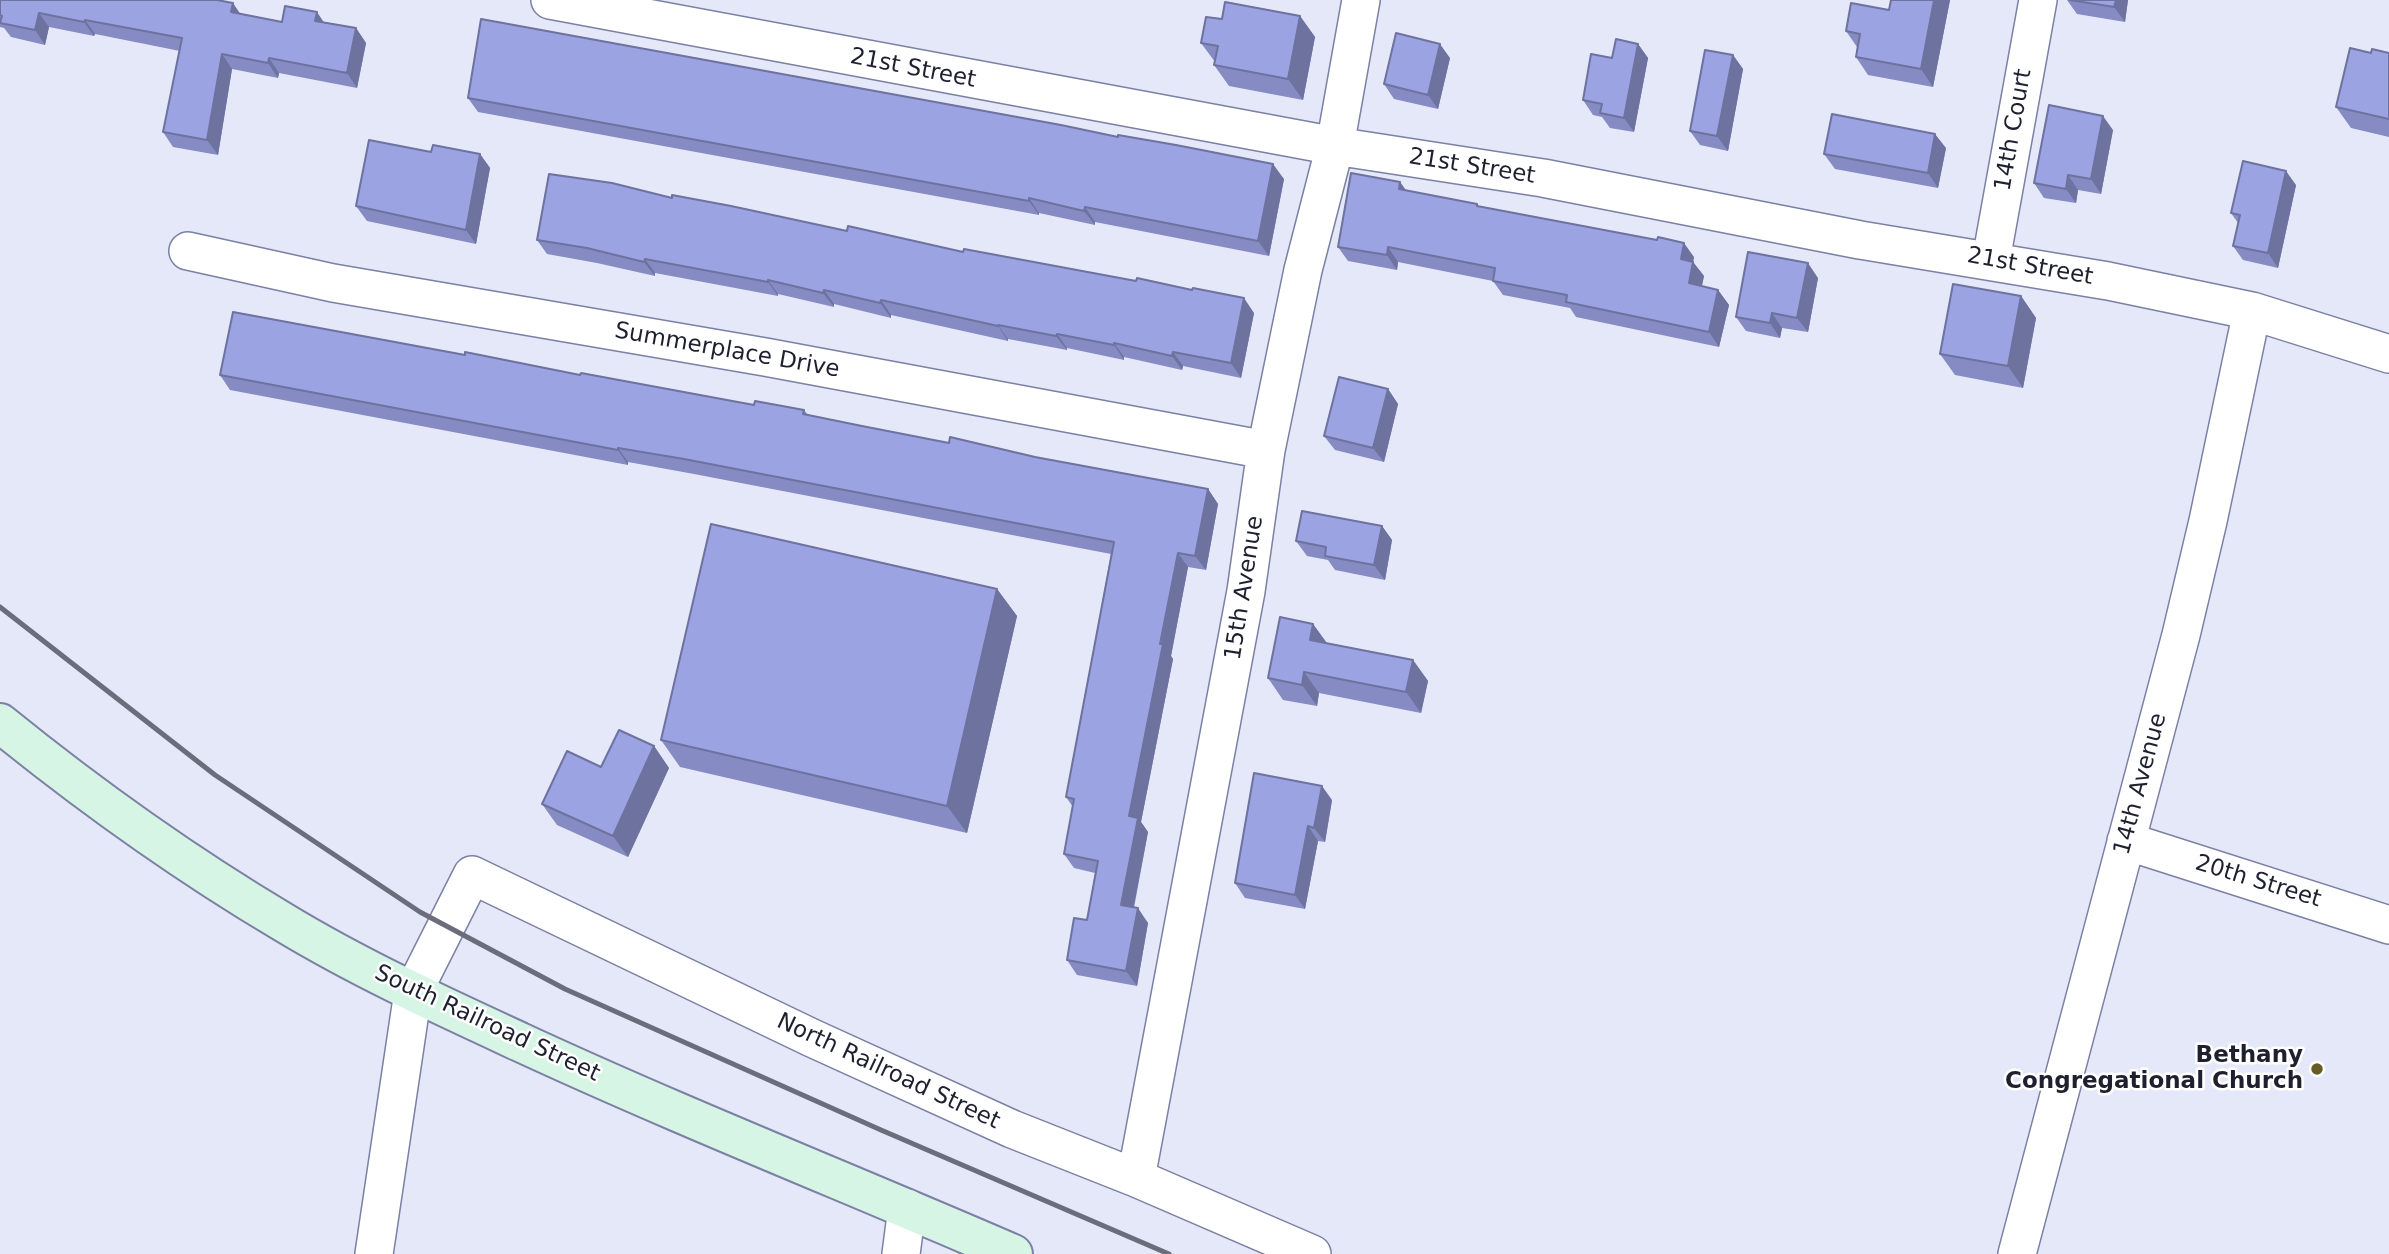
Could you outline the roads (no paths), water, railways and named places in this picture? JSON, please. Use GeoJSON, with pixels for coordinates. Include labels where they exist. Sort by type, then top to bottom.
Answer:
{"type":"FeatureCollection","features":[{"type":"Feature","properties":{"kind":"street","name":"21st Street"},"geometry":{"type":"LineString","coordinates":[[550,0],[1335,146],[1543,178],[1860,240],[2108,281],[2252,311],[2389,354]]}},
{"type":"Feature","properties":{"kind":"street","name":"15th Avenue"},"geometry":{"type":"LineString","coordinates":[[1136,1178],[1246,591],[1266,450],[1303,270],[1335,146],[1362,0]]}},
{"type":"Feature","properties":{"kind":"street","name":"14th Court"},"geometry":{"type":"LineString","coordinates":[[1991,260],[2038,0]]}},
{"type":"Feature","properties":{"kind":"street","name":"Summerplace Drive"},"geometry":{"type":"LineString","coordinates":[[188,251],[333,283],[751,355],[1266,450]]}},
{"type":"Feature","properties":{"kind":"street","name":"14th Avenue"},"geometry":{"type":"LineString","coordinates":[[2017,1254],[2187,610],[2252,311]]}},
{"type":"Feature","properties":{"kind":"street","name":"South Railroad Street"},"geometry":{"type":"LineString","coordinates":[[0,723],[98,800],[191,866],[285,924],[413,992],[610,1083],[1013,1254]]}},
{"type":"Feature","properties":{"kind":"street","name":"20th Street"},"geometry":{"type":"LineString","coordinates":[[2126,841],[2389,925]]}},
{"type":"Feature","properties":{"kind":"street","name":"North Railroad Street"},"geometry":{"type":"LineString","coordinates":[[413,992],[472,875],[824,1044],[1012,1129],[1136,1178],[1312,1254]]}},
{"type":"Feature","properties":{"kind":"street"},"geometry":{"type":"LineString","coordinates":[[374,1254],[413,992]]}},
{"type":"Feature","properties":{"kind":"street"},"geometry":{"type":"LineString","coordinates":[[901,1254],[907,1208]]}},
{"type":"Feature","properties":{"kind":"railway"},"geometry":{"type":"LineString","coordinates":[[0,607],[215,775],[420,912],[565,989],[881,1130],[1169,1254]]}},
{"type":"Feature","properties":{"kind":"place","name":"Bethany Congregational Church"},"geometry":{"type":"Point","coordinates":[2317,1069]}}]}
